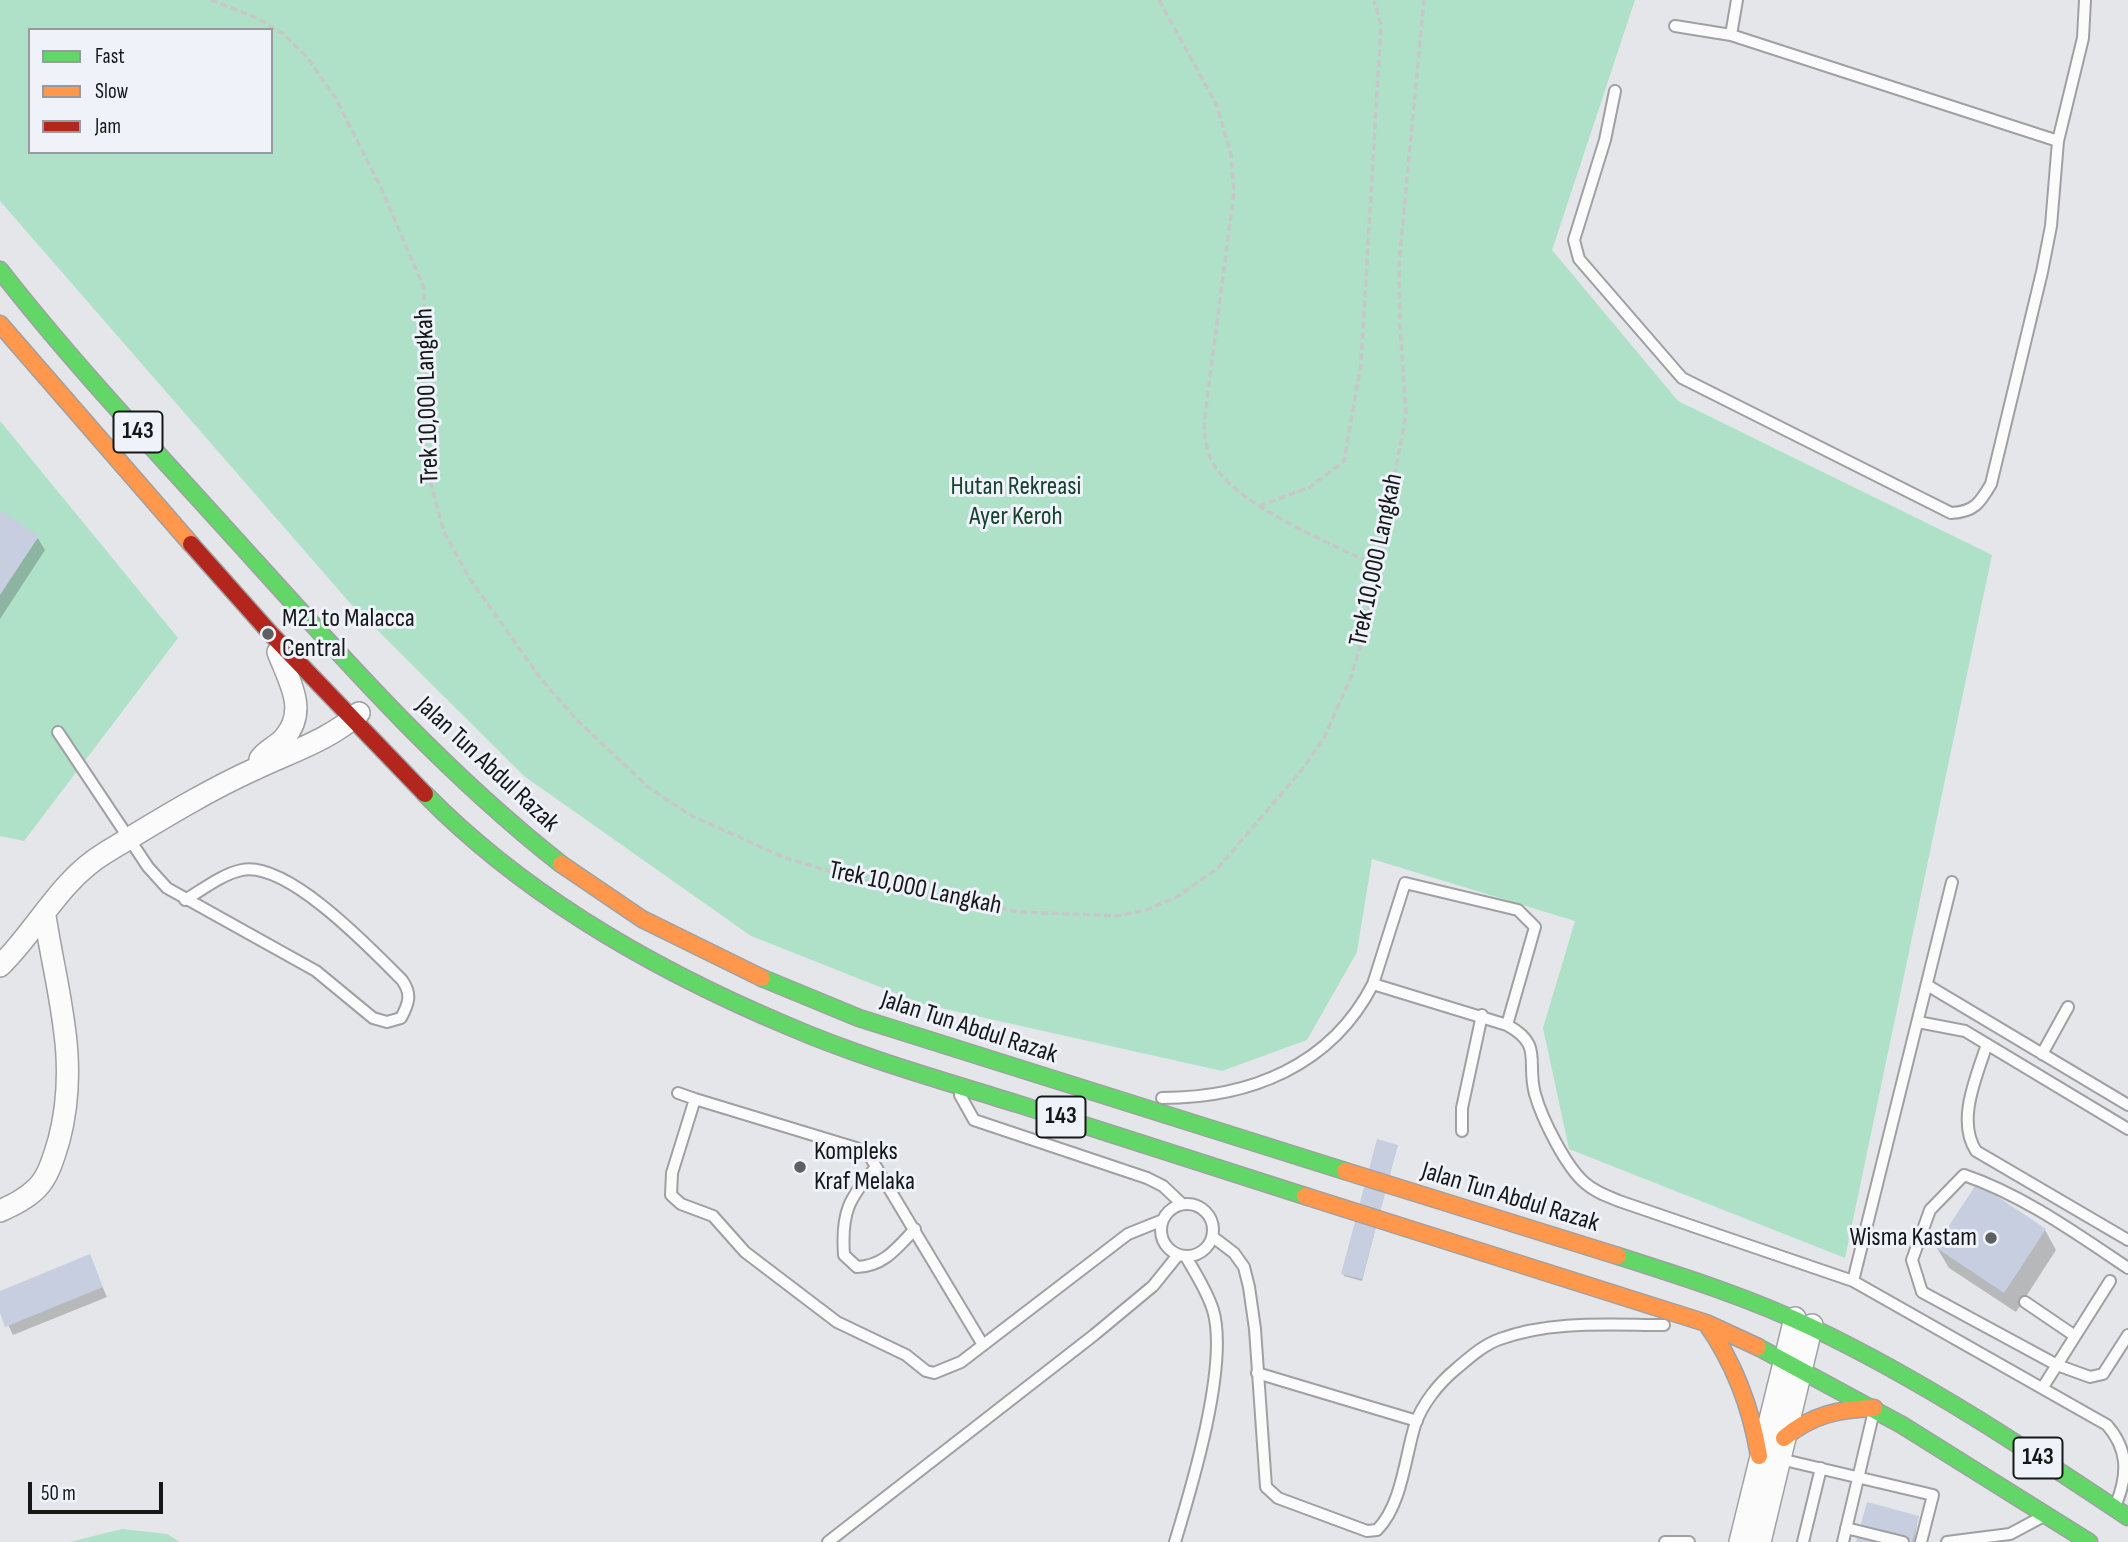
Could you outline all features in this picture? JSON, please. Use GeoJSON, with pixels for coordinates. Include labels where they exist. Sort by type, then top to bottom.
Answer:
{"type":"FeatureCollection","features":[{"type":"Feature","properties":{"kind":"highway","name":"Jalan Tun Abdul Razak"},"geometry":{"type":"LineString","coordinates":[[0,270],[133,426],[378,696],[459,779],[527,838],[614,902],[688,945],[735,968],[859,1018],[1683,1277],[1803,1321],[1917,1381],[2121,1512]]}},
{"type":"Feature","properties":{"kind":"highway","name":"143"},"geometry":{"type":"LineString","coordinates":[[0,324],[271,634],[451,820],[540,892],[620,943],[743,1008],[789,1027],[954,1084],[1658,1306],[1706,1324],[1792,1363],[1874,1408],[2089,1542]]}},
{"type":"Feature","properties":{"kind":"highway"},"geometry":{"type":"LineString","coordinates":[[1706,1324],[1742,1385],[1769,1457]]}},
{"type":"Feature","properties":{"kind":"highway"},"geometry":{"type":"LineString","coordinates":[[1784,1438],[1812,1416],[1844,1409],[1874,1408]]}},
{"type":"Feature","properties":{"kind":"street"},"geometry":{"type":"LineString","coordinates":[[253,769],[262,755],[286,736],[297,715],[295,694],[271,634]]}},
{"type":"Feature","properties":{"kind":"street"},"geometry":{"type":"LineString","coordinates":[[5,956],[45,916],[62,890],[83,869],[131,838],[253,769],[313,744],[352,720],[378,696]]}},
{"type":"Feature","properties":{"kind":"street"},"geometry":{"type":"LineString","coordinates":[[0,1211],[38,1187],[52,1163],[64,1119],[69,1083],[68,1039],[45,916]]}},
{"type":"Feature","properties":{"kind":"street"},"geometry":{"type":"LineString","coordinates":[[1740,1542],[1769,1457],[1803,1321]]}},
{"type":"Feature","properties":{"kind":"street"},"geometry":{"type":"LineString","coordinates":[[1760,1542],[1769,1457],[1784,1438],[1792,1363]]}},
{"type":"Feature","properties":{"kind":"lane"},"geometry":{"type":"LineString","coordinates":[[1731,35],[1737,0]]}},
{"type":"Feature","properties":{"kind":"lane"},"geometry":{"type":"LineString","coordinates":[[1615,91],[1605,140],[1574,240],[1579,260],[1682,378],[1951,513],[1967,512],[1980,503],[1991,484],[2045,261],[2051,226],[2058,141],[2083,38],[2085,0]]}},
{"type":"Feature","properties":{"kind":"lane"},"geometry":{"type":"LineString","coordinates":[[1675,26],[1731,35],[2058,141]]}},
{"type":"Feature","properties":{"kind":"lane"},"geometry":{"type":"LineString","coordinates":[[58,732],[148,867],[167,888],[185,900],[266,941],[316,971],[373,1018],[387,1022],[401,1018],[409,1003],[409,990],[402,980],[350,927],[275,875],[243,869],[185,900]]}},
{"type":"Feature","properties":{"kind":"lane"},"geometry":{"type":"LineString","coordinates":[[1853,1281],[1952,882]]}},
{"type":"Feature","properties":{"kind":"lane"},"geometry":{"type":"LineString","coordinates":[[1111,1099],[1198,1098],[1264,1081],[1299,1067],[1329,1040],[1365,999],[1373,984],[1405,883],[1518,910],[1535,927],[1507,1025]]}},
{"type":"Feature","properties":{"kind":"lane"},"geometry":{"type":"LineString","coordinates":[[1373,984],[1482,1015],[1522,1033],[1530,1044],[1538,1103],[1567,1161],[1585,1183],[1619,1201],[1853,1281],[2107,1425],[2118,1437],[2127,1468],[2121,1512]]}},
{"type":"Feature","properties":{"kind":"lane"},"geometry":{"type":"LineString","coordinates":[[1927,985],[2128,1105]]}},
{"type":"Feature","properties":{"kind":"lane"},"geometry":{"type":"LineString","coordinates":[[2042,1054],[2068,1007]]}},
{"type":"Feature","properties":{"kind":"lane"},"geometry":{"type":"LineString","coordinates":[[1462,1131],[1462,1108],[1482,1015]]}},
{"type":"Feature","properties":{"kind":"lane"},"geometry":{"type":"LineString","coordinates":[[1918,1022],[1965,1031],[2128,1129]]}},
{"type":"Feature","properties":{"kind":"lane"},"geometry":{"type":"LineString","coordinates":[[1987,1044],[1970,1097],[1967,1138],[1976,1151],[2128,1240]]}},
{"type":"Feature","properties":{"kind":"lane"},"geometry":{"type":"LineString","coordinates":[[954,1084],[974,1120],[1147,1178],[1163,1186],[1182,1204]]}},
{"type":"Feature","properties":{"kind":"lane"},"geometry":{"type":"LineString","coordinates":[[678,1093],[856,1148],[869,1155],[983,1345]]}},
{"type":"Feature","properties":{"kind":"lane"},"geometry":{"type":"LineString","coordinates":[[695,1099],[672,1173],[671,1195],[681,1204],[713,1216],[745,1252],[837,1322],[906,1354],[926,1371],[934,1373],[961,1362],[1128,1234],[1163,1220]]}},
{"type":"Feature","properties":{"kind":"lane"},"geometry":{"type":"LineString","coordinates":[[876,1167],[855,1191],[844,1212],[844,1255],[857,1267],[873,1266],[887,1258],[915,1229]]}},
{"type":"Feature","properties":{"kind":"lane"},"geometry":{"type":"LineString","coordinates":[[2128,1268],[2079,1235],[1988,1183],[1964,1175],[1930,1210],[1912,1260],[1922,1292],[2057,1364],[2090,1377],[2103,1374],[2128,1335]]}},
{"type":"Feature","properties":{"kind":"lane"},"geometry":{"type":"LineString","coordinates":[[828,1542],[1094,1335],[1153,1286],[1182,1256],[1203,1252],[1213,1237],[1214,1228],[1207,1212],[1192,1204],[1174,1207],[1163,1220],[1161,1228],[1165,1245],[1182,1256],[1213,1310],[1217,1359],[1203,1433],[1175,1542]]}},
{"type":"Feature","properties":{"kind":"lane"},"geometry":{"type":"LineString","coordinates":[[1213,1237],[1234,1253],[1244,1267],[1255,1329],[1266,1488],[1278,1498],[1367,1531],[1377,1530],[1391,1510],[1416,1421],[1445,1379],[1498,1339],[1553,1327],[1706,1324]]}},
{"type":"Feature","properties":{"kind":"lane"},"geometry":{"type":"LineString","coordinates":[[2043,1387],[2110,1281]]}},
{"type":"Feature","properties":{"kind":"lane"},"geometry":{"type":"LineString","coordinates":[[2025,1302],[2075,1336]]}},
{"type":"Feature","properties":{"kind":"lane"},"geometry":{"type":"LineString","coordinates":[[1257,1373],[1416,1421]]}},
{"type":"Feature","properties":{"kind":"lane"},"geometry":{"type":"LineString","coordinates":[[1843,1542],[1874,1408]]}},
{"type":"Feature","properties":{"kind":"lane"},"geometry":{"type":"LineString","coordinates":[[1769,1457],[1933,1495],[1921,1542]]}},
{"type":"Feature","properties":{"kind":"lane"},"geometry":{"type":"LineString","coordinates":[[1803,1542],[1821,1468]]}},
{"type":"Feature","properties":{"kind":"lane"},"geometry":{"type":"LineString","coordinates":[[1947,1542],[2010,1534],[2046,1515]]}},
{"type":"Feature","properties":{"kind":"lane"},"geometry":{"type":"LineString","coordinates":[[1846,1528],[1903,1542]]}},
{"type":"Feature","properties":{"kind":"lane"},"geometry":{"type":"LineString","coordinates":[[1665,1542],[1689,1542]]}},
{"type":"Feature","properties":{"kind":"path","name":"Trek 10,000 Langkah"},"geometry":{"type":"LineString","coordinates":[[211,0],[257,18],[283,34],[307,57],[336,99],[413,257],[424,288],[425,462],[444,533],[470,579],[541,679],[576,719],[648,786],[690,815],[732,837],[783,857],[848,877],[1019,912],[1117,916],[1146,910],[1177,897],[1218,868],[1301,771],[1324,738],[1351,677],[1368,618],[1406,415],[1399,325],[1399,263],[1424,0]]}},
{"type":"Feature","properties":{"kind":"path"},"geometry":{"type":"LineString","coordinates":[[1159,0],[1217,106],[1231,155],[1234,192],[1204,423],[1205,445],[1213,464],[1225,481],[1259,506],[1378,567]]}},
{"type":"Feature","properties":{"kind":"path"},"geometry":{"type":"LineString","coordinates":[[1259,506],[1310,487],[1344,461],[1361,364],[1381,24],[1374,0]]}},
{"type":"Feature","properties":{"kind":"green space","name":"Hutan Rekreasi Ayer Keroh"},"geometry":{"type":"Polygon","coordinates":[[[0,0],[1635,0],[1552,250],[1678,401],[1992,555],[1845,1258],[1569,1149],[1543,1028],[1575,921],[1372,859],[1357,952],[1307,1040],[1222,1071],[923,1004],[751,936],[524,776],[350,603],[0,201],[0,0]]]}},
{"type":"Feature","properties":{"kind":"green space"},"geometry":{"type":"Polygon","coordinates":[[[0,421],[178,638],[24,841],[0,836],[0,421]]]}},
{"type":"Feature","properties":{"kind":"green space"},"geometry":{"type":"Polygon","coordinates":[[[122,1529],[167,1534],[180,1542],[70,1542],[122,1529]]]}},
{"type":"Feature","properties":{"kind":"building"},"geometry":{"type":"Polygon","coordinates":[[[0,510],[39,536],[0,595],[0,510]]]}},
{"type":"Feature","properties":{"kind":"building"},"geometry":{"type":"Polygon","coordinates":[[[1377,1139],[1398,1145],[1362,1279],[1341,1274],[1377,1139]]]}},
{"type":"Feature","properties":{"kind":"building","name":"Wisma Kastam"},"geometry":{"type":"Polygon","coordinates":[[[1977,1183],[2046,1229],[2004,1293],[1935,1247],[1977,1183]]]}},
{"type":"Feature","properties":{"kind":"building"},"geometry":{"type":"Polygon","coordinates":[[[90,1254],[103,1287],[5,1327],[0,1313],[0,1291],[90,1254]]]}},
{"type":"Feature","properties":{"kind":"building"},"geometry":{"type":"Polygon","coordinates":[[[1867,1502],[1919,1516],[1912,1542],[1856,1542],[1867,1502]]]}},
{"type":"Feature","properties":{"kind":"traffic: fast"},"geometry":{"type":"LineString","coordinates":[[0,270],[116,408],[392,710],[474,790],[561,864]]}},
{"type":"Feature","properties":{"kind":"traffic: fast"},"geometry":{"type":"LineString","coordinates":[[425,794],[505,866],[549,898],[642,955],[739,1004],[816,1038],[873,1058],[1305,1196]]}},
{"type":"Feature","properties":{"kind":"traffic: fast"},"geometry":{"type":"LineString","coordinates":[[762,978],[859,1018],[1345,1171]]}},
{"type":"Feature","properties":{"kind":"traffic: fast"},"geometry":{"type":"LineString","coordinates":[[1618,1256],[1692,1280],[1813,1328],[1895,1370],[1974,1417],[2128,1517]]}},
{"type":"Feature","properties":{"kind":"traffic: fast"},"geometry":{"type":"LineString","coordinates":[[1758,1347],[1902,1425],[2089,1542]]}},
{"type":"Feature","properties":{"kind":"traffic: slow"},"geometry":{"type":"LineString","coordinates":[[0,324],[191,544]]}},
{"type":"Feature","properties":{"kind":"traffic: slow"},"geometry":{"type":"LineString","coordinates":[[561,864],[642,919],[762,978]]}},
{"type":"Feature","properties":{"kind":"traffic: slow"},"geometry":{"type":"LineString","coordinates":[[1345,1171],[1618,1256]]}},
{"type":"Feature","properties":{"kind":"traffic: slow"},"geometry":{"type":"LineString","coordinates":[[1305,1196],[1706,1323],[1758,1347]]}},
{"type":"Feature","properties":{"kind":"traffic: slow"},"geometry":{"type":"LineString","coordinates":[[1706,1323],[1740,1386],[1759,1456]]}},
{"type":"Feature","properties":{"kind":"traffic: slow"},"geometry":{"type":"LineString","coordinates":[[1784,1438],[1794,1430],[1826,1415],[1874,1408]]}},
{"type":"Feature","properties":{"kind":"traffic: jam"},"geometry":{"type":"LineString","coordinates":[[191,544],[271,634],[425,794]]}},
{"type":"Feature","properties":{"kind":"place","name":"M21 to Malacca Central"},"geometry":{"type":"Point","coordinates":[268,634]}},
{"type":"Feature","properties":{"kind":"place","name":"Kompleks Kraf Melaka"},"geometry":{"type":"Point","coordinates":[800,1167]}},
{"type":"Feature","properties":{"kind":"place","name":"Wisma Kastam"},"geometry":{"type":"Point","coordinates":[1991,1238]}}]}
